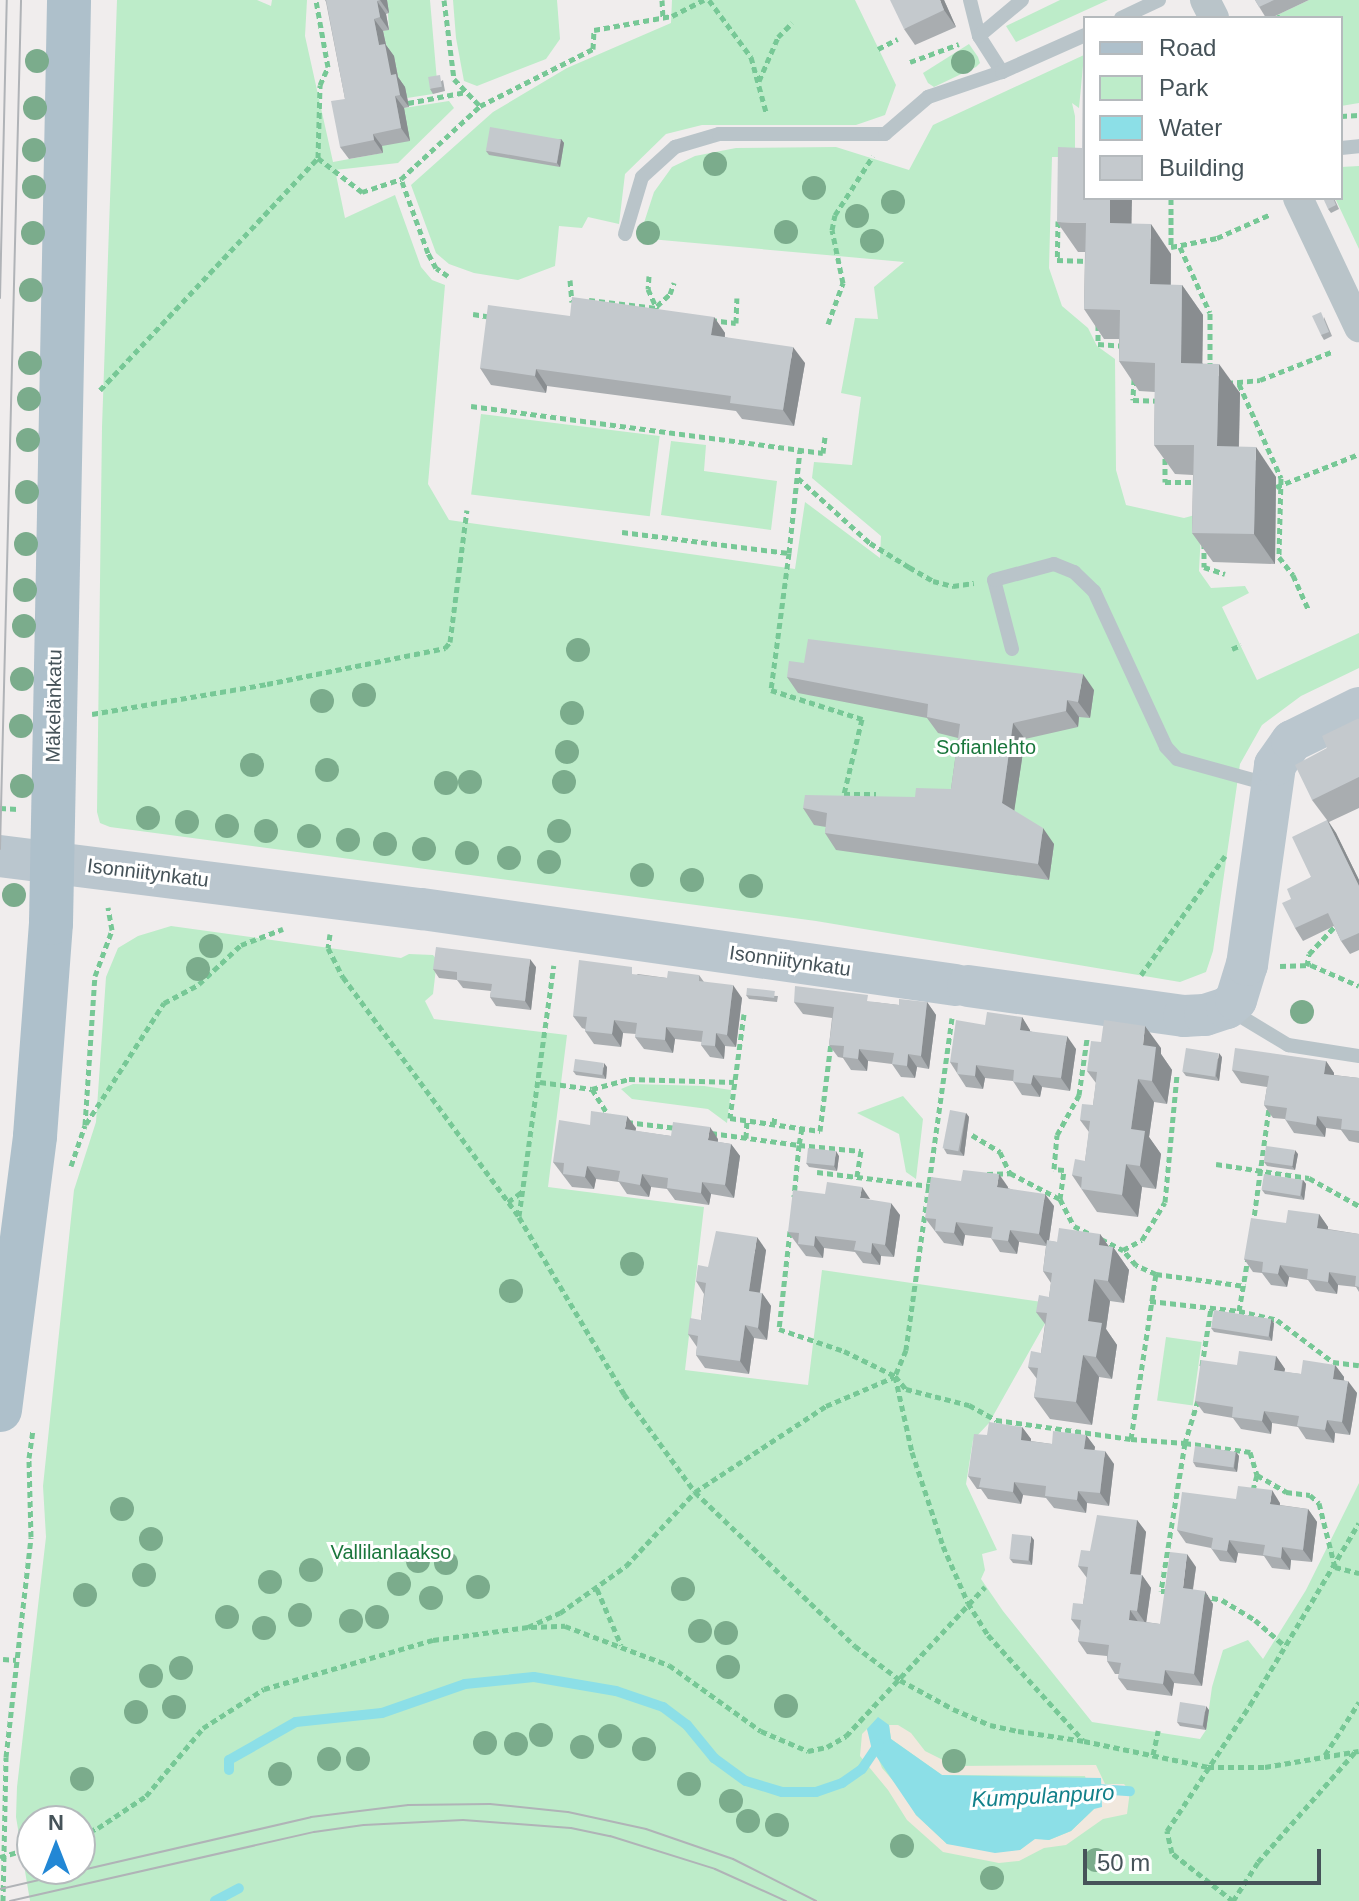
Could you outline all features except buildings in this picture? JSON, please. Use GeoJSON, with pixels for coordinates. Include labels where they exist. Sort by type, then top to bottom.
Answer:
{"type":"FeatureCollection","features":[{"type":"Feature","properties":{"kind":"main road","name":"Mäkelänkatu"},"geometry":{"type":"LineString","coordinates":[[0,1410],[5,1326],[35,1136],[51,923],[69,0]]}},
{"type":"Feature","properties":{"kind":"street"},"geometry":{"type":"LineString","coordinates":[[1299,200],[1359,327]]}},
{"type":"Feature","properties":{"kind":"street"},"geometry":{"type":"LineString","coordinates":[[1227,1008],[1236,1000],[1247,965],[1275,765],[1292,741],[1359,708]]}},
{"type":"Feature","properties":{"kind":"street","name":"Isonniitynkatu"},"geometry":{"type":"LineString","coordinates":[[0,856],[334,898],[959,994],[1184,1016],[1205,1015],[1227,1008]]}},
{"type":"Feature","properties":{"kind":"lane"},"geometry":{"type":"LineString","coordinates":[[970,0],[979,36],[1002,72]]}},
{"type":"Feature","properties":{"kind":"lane"},"geometry":{"type":"LineString","coordinates":[[979,36],[1022,0]]}},
{"type":"Feature","properties":{"kind":"lane"},"geometry":{"type":"LineString","coordinates":[[1125,16],[1159,0]]}},
{"type":"Feature","properties":{"kind":"lane"},"geometry":{"type":"LineString","coordinates":[[625,234],[642,177],[675,147],[719,134],[885,134],[928,97],[1002,72],[1083,36]]}},
{"type":"Feature","properties":{"kind":"lane"},"geometry":{"type":"LineString","coordinates":[[1012,649],[994,580],[1054,564],[1074,572],[1094,591],[1166,747],[1177,759],[1271,785]]}},
{"type":"Feature","properties":{"kind":"lane"},"geometry":{"type":"LineString","coordinates":[[1227,1008],[1288,1045],[1359,1056]]}},
{"type":"Feature","properties":{"kind":"path"},"geometry":{"type":"LineString","coordinates":[[94,396],[318,158],[320,85],[328,67],[316,0]]}},
{"type":"Feature","properties":{"kind":"path"},"geometry":{"type":"LineString","coordinates":[[444,0],[454,79],[480,106]]}},
{"type":"Feature","properties":{"kind":"path"},"geometry":{"type":"LineString","coordinates":[[662,0],[663,19]]}},
{"type":"Feature","properties":{"kind":"path"},"geometry":{"type":"LineString","coordinates":[[318,158],[362,192],[401,179],[480,106],[593,49],[594,30],[663,19],[706,0],[751,57],[771,132]]}},
{"type":"Feature","properties":{"kind":"path"},"geometry":{"type":"LineString","coordinates":[[759,82],[778,37],[792,23]]}},
{"type":"Feature","properties":{"kind":"path"},"geometry":{"type":"LineString","coordinates":[[910,62],[979,36]]}},
{"type":"Feature","properties":{"kind":"path"},"geometry":{"type":"LineString","coordinates":[[878,49],[898,39]]}},
{"type":"Feature","properties":{"kind":"path"},"geometry":{"type":"LineString","coordinates":[[408,103],[467,92]]}},
{"type":"Feature","properties":{"kind":"path"},"geometry":{"type":"LineString","coordinates":[[828,324],[843,283],[832,230],[835,215],[885,134]]}},
{"type":"Feature","properties":{"kind":"path"},"geometry":{"type":"LineString","coordinates":[[401,179],[428,253],[436,268],[448,276]]}},
{"type":"Feature","properties":{"kind":"path"},"geometry":{"type":"LineString","coordinates":[[1171,200],[1171,247]]}},
{"type":"Feature","properties":{"kind":"path"},"geometry":{"type":"LineString","coordinates":[[1058,213],[1057,260],[1098,261]]}},
{"type":"Feature","properties":{"kind":"path"},"geometry":{"type":"LineString","coordinates":[[1161,246],[1180,247],[1217,238],[1271,214]]}},
{"type":"Feature","properties":{"kind":"path"},"geometry":{"type":"LineString","coordinates":[[1180,247],[1210,313],[1209,383]]}},
{"type":"Feature","properties":{"kind":"path"},"geometry":{"type":"LineString","coordinates":[[649,276],[648,289],[657,309]]}},
{"type":"Feature","properties":{"kind":"path"},"geometry":{"type":"LineString","coordinates":[[570,280],[573,312]]}},
{"type":"Feature","properties":{"kind":"path"},"geometry":{"type":"LineString","coordinates":[[657,309],[670,294],[674,283]]}},
{"type":"Feature","properties":{"kind":"path"},"geometry":{"type":"LineString","coordinates":[[572,298],[657,309]]}},
{"type":"Feature","properties":{"kind":"path"},"geometry":{"type":"LineString","coordinates":[[704,319],[736,323],[737,298]]}},
{"type":"Feature","properties":{"kind":"path"},"geometry":{"type":"LineString","coordinates":[[473,314],[504,318]]}},
{"type":"Feature","properties":{"kind":"path"},"geometry":{"type":"LineString","coordinates":[[1098,317],[1098,344],[1134,346]]}},
{"type":"Feature","properties":{"kind":"path"},"geometry":{"type":"LineString","coordinates":[[1224,383],[1239,384],[1273,376],[1334,351]]}},
{"type":"Feature","properties":{"kind":"path"},"geometry":{"type":"LineString","coordinates":[[1134,373],[1133,400],[1167,401]]}},
{"type":"Feature","properties":{"kind":"path"},"geometry":{"type":"LineString","coordinates":[[1239,384],[1281,478],[1278,487],[1279,557],[1293,575],[1309,611]]}},
{"type":"Feature","properties":{"kind":"path"},"geometry":{"type":"LineString","coordinates":[[471,406],[823,453],[825,437]]}},
{"type":"Feature","properties":{"kind":"path"},"geometry":{"type":"LineString","coordinates":[[800,450],[771,690],[862,719],[844,794],[876,794]]}},
{"type":"Feature","properties":{"kind":"path"},"geometry":{"type":"LineString","coordinates":[[1278,487],[1359,454]]}},
{"type":"Feature","properties":{"kind":"path"},"geometry":{"type":"LineString","coordinates":[[1166,455],[1165,482],[1204,482],[1204,496]]}},
{"type":"Feature","properties":{"kind":"path"},"geometry":{"type":"LineString","coordinates":[[798,478],[870,543],[933,581],[953,586],[994,580]]}},
{"type":"Feature","properties":{"kind":"path"},"geometry":{"type":"LineString","coordinates":[[87,715],[267,684],[445,648],[450,642],[467,510]]}},
{"type":"Feature","properties":{"kind":"path"},"geometry":{"type":"LineString","coordinates":[[622,532],[789,553]]}},
{"type":"Feature","properties":{"kind":"path"},"geometry":{"type":"LineString","coordinates":[[1204,539],[1204,567],[1225,574]]}},
{"type":"Feature","properties":{"kind":"path"},"geometry":{"type":"LineString","coordinates":[[1232,649],[1241,645]]}},
{"type":"Feature","properties":{"kind":"path"},"geometry":{"type":"LineString","coordinates":[[1136,982],[1233,844]]}},
{"type":"Feature","properties":{"kind":"path"},"geometry":{"type":"LineString","coordinates":[[334,898],[328,948],[343,977],[519,1217],[624,1394],[695,1492],[855,1646],[900,1680],[990,1725],[1208,1767],[1265,1767],[1358,1751]]}},
{"type":"Feature","properties":{"kind":"path"},"geometry":{"type":"LineString","coordinates":[[1307,966],[1309,954],[1336,925]]}},
{"type":"Feature","properties":{"kind":"path"},"geometry":{"type":"LineString","coordinates":[[85,1125],[164,1003],[199,984],[241,945],[289,927]]}},
{"type":"Feature","properties":{"kind":"path"},"geometry":{"type":"LineString","coordinates":[[519,1217],[540,1082],[554,959]]}},
{"type":"Feature","properties":{"kind":"path"},"geometry":{"type":"LineString","coordinates":[[1276,967],[1307,966],[1359,986]]}},
{"type":"Feature","properties":{"kind":"path"},"geometry":{"type":"LineString","coordinates":[[959,994],[906,1350],[895,1376],[912,1452],[943,1546],[968,1603],[988,1635],[1084,1741]]}},
{"type":"Feature","properties":{"kind":"path"},"geometry":{"type":"LineString","coordinates":[[744,1014],[730,1118],[820,1131],[832,1032]]}},
{"type":"Feature","properties":{"kind":"path"},"geometry":{"type":"LineString","coordinates":[[1060,1199],[1064,1170],[1054,1169],[1057,1135],[1079,1095],[1088,1030]]}},
{"type":"Feature","properties":{"kind":"path"},"geometry":{"type":"LineString","coordinates":[[1123,1250],[1142,1240],[1165,1202],[1177,1075]]}},
{"type":"Feature","properties":{"kind":"path"},"geometry":{"type":"LineString","coordinates":[[540,1082],[592,1089],[629,1079],[734,1082]]}},
{"type":"Feature","properties":{"kind":"path"},"geometry":{"type":"LineString","coordinates":[[592,1089],[611,1120],[686,1130]]}},
{"type":"Feature","properties":{"kind":"path"},"geometry":{"type":"LineString","coordinates":[[1252,1229],[1270,1101]]}},
{"type":"Feature","properties":{"kind":"path"},"geometry":{"type":"LineString","coordinates":[[774,1124],[775,1115]]}},
{"type":"Feature","properties":{"kind":"path"},"geometry":{"type":"LineString","coordinates":[[746,1138],[747,1121]]}},
{"type":"Feature","properties":{"kind":"path"},"geometry":{"type":"LineString","coordinates":[[793,1206],[802,1128]]}},
{"type":"Feature","properties":{"kind":"path"},"geometry":{"type":"LineString","coordinates":[[701,1132],[861,1151],[857,1177]]}},
{"type":"Feature","properties":{"kind":"path"},"geometry":{"type":"LineString","coordinates":[[972,1135],[1000,1152],[1010,1173]]}},
{"type":"Feature","properties":{"kind":"path"},"geometry":{"type":"LineString","coordinates":[[1216,1164],[1309,1178],[1359,1206]]}},
{"type":"Feature","properties":{"kind":"path"},"geometry":{"type":"LineString","coordinates":[[817,1172],[930,1186]]}},
{"type":"Feature","properties":{"kind":"path"},"geometry":{"type":"LineString","coordinates":[[983,1174],[1010,1173],[1060,1199],[1074,1226],[1123,1250],[1136,1265],[1156,1274],[1245,1286]]}},
{"type":"Feature","properties":{"kind":"path"},"geometry":{"type":"LineString","coordinates":[[508,1202],[524,1190]]}},
{"type":"Feature","properties":{"kind":"path"},"geometry":{"type":"LineString","coordinates":[[791,1221],[779,1329],[844,1351],[895,1376],[906,1389],[969,1405],[996,1420],[1250,1452],[1257,1475],[1251,1499]]}},
{"type":"Feature","properties":{"kind":"path"},"geometry":{"type":"LineString","coordinates":[[1239,1311],[1250,1244]]}},
{"type":"Feature","properties":{"kind":"path"},"geometry":{"type":"LineString","coordinates":[[1131,1439],[1156,1274]]}},
{"type":"Feature","properties":{"kind":"path"},"geometry":{"type":"LineString","coordinates":[[1150,1301],[1239,1311],[1277,1320],[1333,1362],[1359,1365]]}},
{"type":"Feature","properties":{"kind":"path"},"geometry":{"type":"LineString","coordinates":[[1200,1380],[1211,1308]]}},
{"type":"Feature","properties":{"kind":"path"},"geometry":{"type":"LineString","coordinates":[[528,1627],[597,1589],[626,1566],[695,1492],[826,1406],[895,1376]]}},
{"type":"Feature","properties":{"kind":"path"},"geometry":{"type":"LineString","coordinates":[[1175,1591],[1161,1591],[1185,1443],[1194,1420],[1198,1395]]}},
{"type":"Feature","properties":{"kind":"path"},"geometry":{"type":"LineString","coordinates":[[1257,1475],[1286,1492],[1310,1495],[1319,1503],[1335,1567]]}},
{"type":"Feature","properties":{"kind":"path"},"geometry":{"type":"LineString","coordinates":[[1358,1751],[1258,1862],[1233,1901],[1182,1863],[1167,1844],[1170,1823],[1335,1567],[1359,1523]]}},
{"type":"Feature","properties":{"kind":"path"},"geometry":{"type":"LineString","coordinates":[[3,1901],[6,1757],[31,1537]]}},
{"type":"Feature","properties":{"kind":"path"},"geometry":{"type":"LineString","coordinates":[[1335,1567],[1359,1573]]}},
{"type":"Feature","properties":{"kind":"path"},"geometry":{"type":"LineString","coordinates":[[96,1829],[146,1796],[203,1728],[264,1689],[433,1640],[528,1627],[565,1626],[669,1665],[761,1731],[808,1751],[827,1747],[846,1736],[985,1587]]}},
{"type":"Feature","properties":{"kind":"path"},"geometry":{"type":"LineString","coordinates":[[597,1589],[621,1646]]}},
{"type":"Feature","properties":{"kind":"path"},"geometry":{"type":"LineString","coordinates":[[1193,1594],[1222,1600],[1255,1620],[1285,1646]]}},
{"type":"Feature","properties":{"kind":"path"},"geometry":{"type":"LineString","coordinates":[[3,1659],[16,1660]]}},
{"type":"Feature","properties":{"kind":"path"},"geometry":{"type":"LineString","coordinates":[[1325,1756],[1359,1702]]}},
{"type":"Feature","properties":{"kind":"path"},"geometry":{"type":"LineString","coordinates":[[1153,1755],[1158,1731]]}},
{"type":"Feature","properties":{"kind":"green space","name":"Sofianlehto"},"geometry":{"type":"Polygon","coordinates":[[[117,0],[257,0],[271,6],[272,0],[307,0],[305,36],[333,162],[382,153],[382,146],[404,108],[449,101],[454,108],[398,163],[335,170],[345,218],[395,195],[421,267],[432,280],[445,285],[428,484],[449,520],[795,569],[805,502],[880,558],[881,536],[812,478],[814,462],[852,465],[861,397],[841,393],[855,318],[878,319],[874,287],[904,262],[639,238],[654,192],[672,167],[695,156],[736,148],[836,147],[909,170],[933,125],[1083,55],[1079,108],[1072,103],[1075,157],[1052,157],[1049,268],[1062,306],[1088,328],[1097,346],[1115,359],[1116,470],[1126,505],[1184,518],[1202,513],[1199,571],[1211,588],[1245,586],[1249,593],[1222,607],[1257,680],[1359,633],[1359,668],[1301,696],[1262,725],[1240,764],[1213,951],[1206,972],[1180,982],[816,921],[110,827],[100,823],[97,812],[102,427],[117,0]]]}},
{"type":"Feature","properties":{"kind":"green space"},"geometry":{"type":"Polygon","coordinates":[[[387,0],[430,0],[437,81],[433,94],[407,98],[400,88],[394,57],[388,57],[383,31],[389,29],[387,0]]]}},
{"type":"Feature","properties":{"kind":"green space"},"geometry":{"type":"Polygon","coordinates":[[[453,0],[557,0],[560,39],[546,59],[477,86],[464,81],[453,0]]]}},
{"type":"Feature","properties":{"kind":"green space"},"geometry":{"type":"Polygon","coordinates":[[[672,0],[855,0],[896,85],[885,115],[856,125],[702,125],[666,134],[625,174],[619,224],[588,217],[582,228],[559,226],[555,266],[518,280],[474,273],[449,264],[436,253],[411,185],[493,112],[567,68],[671,23],[672,0]]]}},
{"type":"Feature","properties":{"kind":"green space"},"geometry":{"type":"Polygon","coordinates":[[[1060,0],[1108,0],[1016,42],[1006,26],[1060,0]]]}},
{"type":"Feature","properties":{"kind":"green space"},"geometry":{"type":"Polygon","coordinates":[[[1309,0],[1359,0],[1359,103],[1343,106],[1343,16],[1275,16],[1309,0]]]}},
{"type":"Feature","properties":{"kind":"green space"},"geometry":{"type":"Polygon","coordinates":[[[969,44],[980,63],[976,67],[934,87],[928,83],[923,73],[969,44]]]}},
{"type":"Feature","properties":{"kind":"green space"},"geometry":{"type":"Polygon","coordinates":[[[1359,166],[1359,249],[1336,200],[1343,200],[1343,167],[1359,166]]]}},
{"type":"Feature","properties":{"kind":"green space"},"geometry":{"type":"Polygon","coordinates":[[[481,414],[660,436],[650,516],[471,494],[481,414]]]}},
{"type":"Feature","properties":{"kind":"green space"},"geometry":{"type":"Polygon","coordinates":[[[671,441],[706,445],[704,471],[777,481],[771,530],[661,515],[671,441]]]}},
{"type":"Feature","properties":{"kind":"green space","name":"Vallilanlaakso"},"geometry":{"type":"Polygon","coordinates":[[[171,926],[401,958],[409,954],[433,955],[437,960],[433,994],[425,1001],[434,1019],[567,1035],[548,1187],[704,1207],[685,1370],[808,1385],[822,1270],[1056,1304],[989,1423],[973,1440],[966,1484],[997,1550],[982,1554],[985,1570],[981,1579],[1092,1722],[1200,1739],[1206,1730],[1212,1687],[1223,1650],[1248,1640],[1263,1659],[1306,1590],[1359,1483],[1359,1901],[30,1901],[27,1885],[96,1885],[96,1805],[16,1805],[46,1537],[43,1486],[74,1190],[96,1122],[106,977],[118,948],[138,936],[171,926]]]}},
{"type":"Feature","properties":{"kind":"green space"},"geometry":{"type":"Polygon","coordinates":[[[633,1084],[731,1090],[727,1123],[708,1109],[632,1099],[621,1089],[633,1084]]]}},
{"type":"Feature","properties":{"kind":"green space"},"geometry":{"type":"Polygon","coordinates":[[[903,1096],[923,1119],[916,1179],[906,1172],[899,1134],[857,1113],[903,1096]]]}},
{"type":"Feature","properties":{"kind":"green space"},"geometry":{"type":"Polygon","coordinates":[[[1166,1337],[1202,1342],[1193,1405],[1157,1400],[1166,1337]]]}},
{"type":"Feature","properties":{"kind":"sand"},"geometry":{"type":"Polygon","coordinates":[[[889,1725],[898,1725],[911,1733],[925,1751],[955,1766],[1096,1765],[1105,1784],[1124,1784],[1130,1791],[1127,1814],[1103,1819],[1066,1845],[1044,1848],[1019,1861],[999,1863],[943,1852],[907,1820],[888,1790],[860,1756],[862,1734],[867,1729],[882,1768],[902,1791],[916,1815],[947,1844],[1020,1850],[1035,1838],[1049,1840],[1071,1831],[1094,1809],[1085,1776],[942,1775],[891,1739],[889,1725]]]}},
{"type":"Feature","properties":{"kind":"water"},"geometry":{"type":"Polygon","coordinates":[[[878,1717],[889,1725],[891,1739],[942,1775],[1101,1778],[1102,1807],[1094,1809],[1071,1831],[1049,1840],[1035,1839],[1020,1850],[995,1853],[947,1844],[916,1815],[872,1750],[867,1729],[878,1717]]]}},
{"type":"Feature","properties":{"kind":"waterway","name":"Kumpulanpuro"},"geometry":{"type":"LineString","coordinates":[[229,1770],[229,1760],[296,1722],[382,1713],[465,1684],[534,1677],[616,1691],[663,1707],[687,1725],[714,1758],[746,1781],[782,1792],[816,1792],[842,1783],[862,1769],[879,1744]]}},
{"type":"Feature","properties":{"kind":"waterway","name":"Kumpulanpuro"},"geometry":{"type":"LineString","coordinates":[[1086,1792],[1098,1789],[1130,1791]]}},
{"type":"Feature","properties":{"kind":"waterway","name":"Kumpulanpuro"},"geometry":{"type":"LineString","coordinates":[[215,1901],[239,1888]]}},
{"type":"Feature","properties":{"kind":"tram line"},"geometry":{"type":"LineString","coordinates":[[0,298],[7,0]]}},
{"type":"Feature","properties":{"kind":"tram line"},"geometry":{"type":"LineString","coordinates":[[0,849],[21,0]]}},
{"type":"Feature","properties":{"kind":"tram line"},"geometry":{"type":"LineString","coordinates":[[0,1889],[311,1817],[408,1805],[490,1804],[568,1812],[646,1829],[733,1859],[816,1901]]}},
{"type":"Feature","properties":{"kind":"tram line"},"geometry":{"type":"LineString","coordinates":[[10,1901],[314,1832],[364,1825],[463,1820],[571,1828],[610,1836],[715,1869],[786,1901]]}}]}
